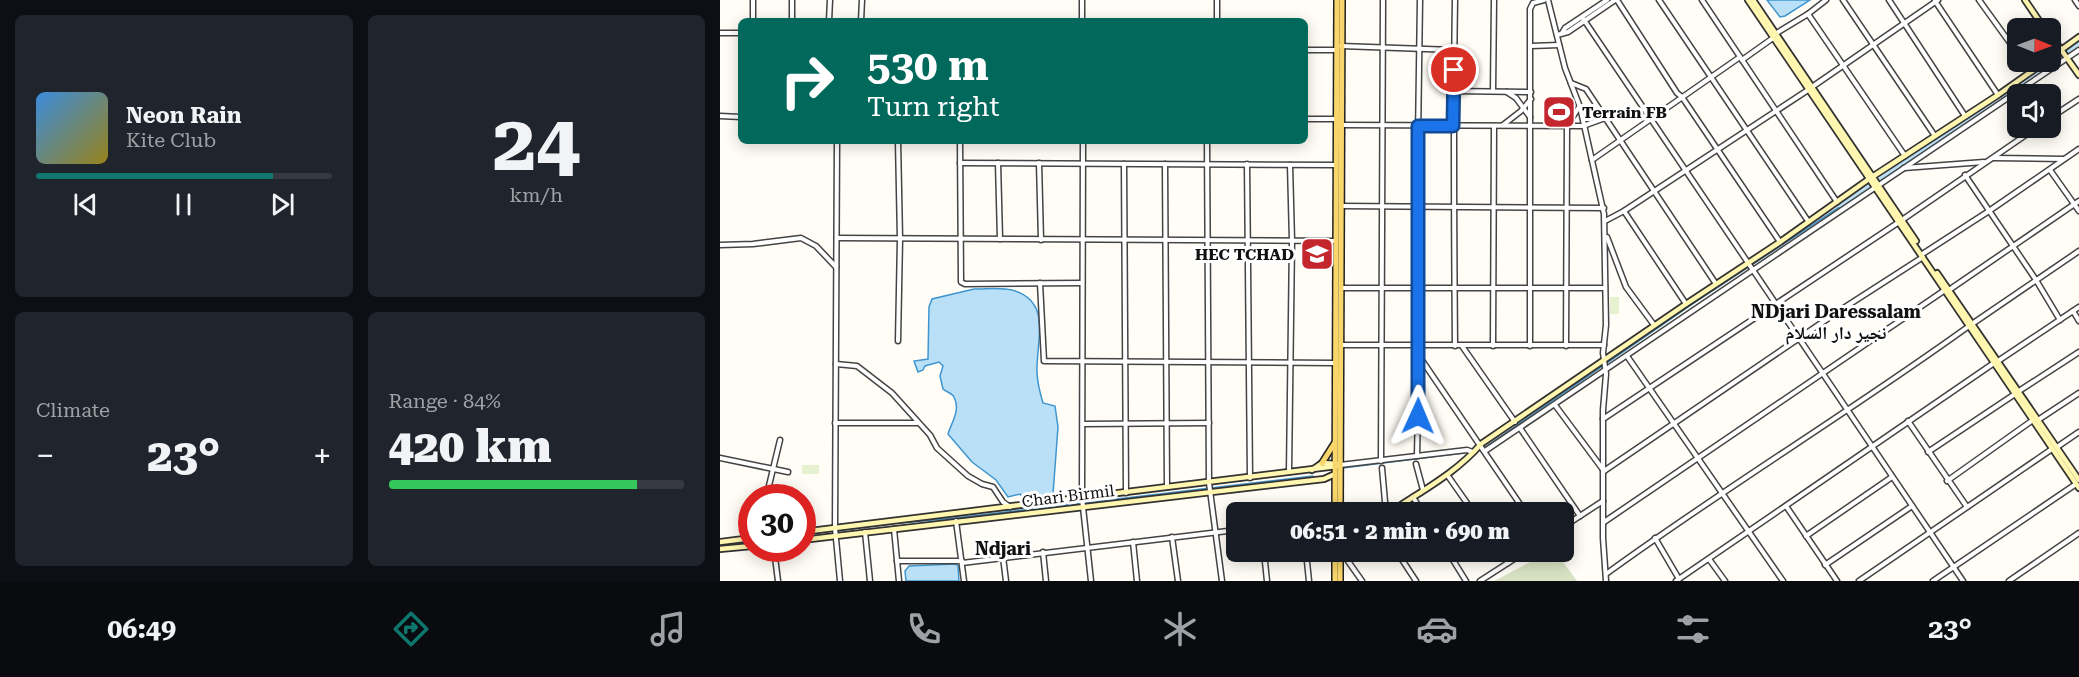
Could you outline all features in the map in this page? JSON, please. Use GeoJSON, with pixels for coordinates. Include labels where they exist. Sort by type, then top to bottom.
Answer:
{"type":"FeatureCollection","features":[{"type":"Feature","properties":{"kind":"main road"},"geometry":{"type":"LineString","coordinates":[[1337,0],[1339,48]]}},
{"type":"Feature","properties":{"kind":"main road"},"geometry":{"type":"LineString","coordinates":[[1334,502],[1333,476],[1337,465],[1338,345],[1336,165],[1341,0]]}},
{"type":"Feature","properties":{"kind":"main road"},"geometry":{"type":"LineString","coordinates":[[1338,123],[1341,288],[1335,363],[1335,442],[1339,502]]}},
{"type":"Feature","properties":{"kind":"main road"},"geometry":{"type":"LineString","coordinates":[[1322,463],[1335,442]]}},
{"type":"Feature","properties":{"kind":"main road"},"geometry":{"type":"LineString","coordinates":[[1335,562],[1335,581]]}},
{"type":"Feature","properties":{"kind":"main road"},"geometry":{"type":"LineString","coordinates":[[1340,581],[1341,562]]}},
{"type":"Feature","properties":{"kind":"street"},"geometry":{"type":"LineString","coordinates":[[753,0],[753,18]]}},
{"type":"Feature","properties":{"kind":"street"},"geometry":{"type":"LineString","coordinates":[[792,0],[792,18]]}},
{"type":"Feature","properties":{"kind":"street"},"geometry":{"type":"LineString","coordinates":[[829,18],[830,0]]}},
{"type":"Feature","properties":{"kind":"street"},"geometry":{"type":"LineString","coordinates":[[861,18],[862,0]]}},
{"type":"Feature","properties":{"kind":"street"},"geometry":{"type":"LineString","coordinates":[[1082,0],[1082,18]]}},
{"type":"Feature","properties":{"kind":"street"},"geometry":{"type":"LineString","coordinates":[[1217,0],[1217,18]]}},
{"type":"Feature","properties":{"kind":"street"},"geometry":{"type":"LineString","coordinates":[[1381,460],[1383,0]]}},
{"type":"Feature","properties":{"kind":"street"},"geometry":{"type":"LineString","coordinates":[[1417,456],[1420,0]]}},
{"type":"Feature","properties":{"kind":"street"},"geometry":{"type":"LineString","coordinates":[[1455,0],[1453,91],[1455,346]]}},
{"type":"Feature","properties":{"kind":"street"},"geometry":{"type":"LineString","coordinates":[[1493,91],[1494,0]]}},
{"type":"Feature","properties":{"kind":"street"},"geometry":{"type":"LineString","coordinates":[[1530,346],[1530,7],[1534,3],[1546,0],[1559,34],[1559,45],[1580,107],[1604,208],[1604,361],[1606,369],[1603,420],[1606,581]]}},
{"type":"Feature","properties":{"kind":"street"},"geometry":{"type":"LineString","coordinates":[[1596,0],[1601,7]]}},
{"type":"Feature","properties":{"kind":"street"},"geometry":{"type":"LineString","coordinates":[[1601,7],[1607,0]]}},
{"type":"Feature","properties":{"kind":"street"},"geometry":{"type":"LineString","coordinates":[[1559,34],[1616,0],[1780,242]]}},
{"type":"Feature","properties":{"kind":"street"},"geometry":{"type":"LineString","coordinates":[[1659,0],[1808,221]]}},
{"type":"Feature","properties":{"kind":"street"},"geometry":{"type":"LineString","coordinates":[[1702,0],[1837,202]]}},
{"type":"Feature","properties":{"kind":"street"},"geometry":{"type":"LineString","coordinates":[[1748,0],[2078,481],[1933,581]]}},
{"type":"Feature","properties":{"kind":"street"},"geometry":{"type":"LineString","coordinates":[[1753,0],[1774,36]]}},
{"type":"Feature","properties":{"kind":"street"},"geometry":{"type":"LineString","coordinates":[[1592,160],[1826,0]]}},
{"type":"Feature","properties":{"kind":"street"},"geometry":{"type":"LineString","coordinates":[[1843,0],[1935,136]]}},
{"type":"Feature","properties":{"kind":"street"},"geometry":{"type":"LineString","coordinates":[[1889,0],[1965,116]]}},
{"type":"Feature","properties":{"kind":"street"},"geometry":{"type":"LineString","coordinates":[[1979,0],[2007,39]]}},
{"type":"Feature","properties":{"kind":"street"},"geometry":{"type":"LineString","coordinates":[[2026,0],[2039,18]]}},
{"type":"Feature","properties":{"kind":"street"},"geometry":{"type":"LineString","coordinates":[[2075,0],[2079,6]]}},
{"type":"Feature","properties":{"kind":"street"},"geometry":{"type":"LineString","coordinates":[[1605,221],[1686,171],[1936,1],[1998,95]]}},
{"type":"Feature","properties":{"kind":"street"},"geometry":{"type":"LineString","coordinates":[[1808,14],[1905,156]]}},
{"type":"Feature","properties":{"kind":"street"},"geometry":{"type":"LineString","coordinates":[[1583,18],[1963,581]]}},
{"type":"Feature","properties":{"kind":"street"},"geometry":{"type":"LineString","coordinates":[[720,33],[738,33]]}},
{"type":"Feature","properties":{"kind":"street"},"geometry":{"type":"LineString","coordinates":[[1405,502],[1448,476],[1481,444],[1808,221],[1837,202],[1904,168],[2063,54],[2079,37]]}},
{"type":"Feature","properties":{"kind":"street"},"geometry":{"type":"LineString","coordinates":[[1531,46],[1559,45]]}},
{"type":"Feature","properties":{"kind":"street"},"geometry":{"type":"LineString","coordinates":[[1308,50],[1383,48],[1454,50]]}},
{"type":"Feature","properties":{"kind":"street"},"geometry":{"type":"LineString","coordinates":[[2063,54],[2079,50]]}},
{"type":"Feature","properties":{"kind":"street"},"geometry":{"type":"LineString","coordinates":[[2061,51],[2079,77]]}},
{"type":"Feature","properties":{"kind":"street"},"geometry":{"type":"LineString","coordinates":[[1485,451],[1752,270],[1874,182],[1905,156],[2030,72]]}},
{"type":"Feature","properties":{"kind":"street"},"geometry":{"type":"LineString","coordinates":[[1571,83],[1586,89],[1716,284]]}},
{"type":"Feature","properties":{"kind":"street"},"geometry":{"type":"LineString","coordinates":[[1453,91],[1531,92]]}},
{"type":"Feature","properties":{"kind":"street"},"geometry":{"type":"LineString","coordinates":[[1503,91],[1516,98],[1531,118]]}},
{"type":"Feature","properties":{"kind":"street"},"geometry":{"type":"LineString","coordinates":[[1502,126],[1524,108],[1531,99]]}},
{"type":"Feature","properties":{"kind":"street"},"geometry":{"type":"LineString","coordinates":[[2061,111],[2079,99]]}},
{"type":"Feature","properties":{"kind":"street"},"geometry":{"type":"LineString","coordinates":[[1566,346],[1567,126],[1580,107]]}},
{"type":"Feature","properties":{"kind":"street"},"geometry":{"type":"LineString","coordinates":[[720,116],[738,117]]}},
{"type":"Feature","properties":{"kind":"street"},"geometry":{"type":"LineString","coordinates":[[1308,119],[1383,126],[1583,126],[1605,118]]}},
{"type":"Feature","properties":{"kind":"street"},"geometry":{"type":"LineString","coordinates":[[1493,346],[1494,126]]}},
{"type":"Feature","properties":{"kind":"street"},"geometry":{"type":"LineString","coordinates":[[1603,420],[2021,138]]}},
{"type":"Feature","properties":{"kind":"street"},"geometry":{"type":"LineString","coordinates":[[837,144],[835,532],[840,581]]}},
{"type":"Feature","properties":{"kind":"street"},"geometry":{"type":"LineString","coordinates":[[898,144],[900,239],[898,341]]}},
{"type":"Feature","properties":{"kind":"street"},"geometry":{"type":"LineString","coordinates":[[960,144],[961,282],[1082,283]]}},
{"type":"Feature","properties":{"kind":"street"},"geometry":{"type":"LineString","coordinates":[[1083,144],[1083,502],[1091,581]]}},
{"type":"Feature","properties":{"kind":"street"},"geometry":{"type":"LineString","coordinates":[[1208,144],[1209,487],[1222,581]]}},
{"type":"Feature","properties":{"kind":"street"},"geometry":{"type":"LineString","coordinates":[[1604,471],[2079,149]]}},
{"type":"Feature","properties":{"kind":"street"},"geometry":{"type":"LineString","coordinates":[[1904,168],[2036,157],[2065,159]]}},
{"type":"Feature","properties":{"kind":"street"},"geometry":{"type":"LineString","coordinates":[[960,162],[1336,165]]}},
{"type":"Feature","properties":{"kind":"street"},"geometry":{"type":"LineString","coordinates":[[998,163],[1000,239]]}},
{"type":"Feature","properties":{"kind":"street"},"geometry":{"type":"LineString","coordinates":[[1039,163],[1041,240]]}},
{"type":"Feature","properties":{"kind":"street"},"geometry":{"type":"LineString","coordinates":[[1124,164],[1126,493]]}},
{"type":"Feature","properties":{"kind":"street"},"geometry":{"type":"LineString","coordinates":[[1165,164],[1167,488]]}},
{"type":"Feature","properties":{"kind":"street"},"geometry":{"type":"LineString","coordinates":[[1247,164],[1250,478]]}},
{"type":"Feature","properties":{"kind":"street"},"geometry":{"type":"LineString","coordinates":[[1289,473],[1292,241],[1290,165]]}},
{"type":"Feature","properties":{"kind":"street"},"geometry":{"type":"LineString","coordinates":[[2050,170],[2077,202],[2079,211]]}},
{"type":"Feature","properties":{"kind":"street"},"geometry":{"type":"LineString","coordinates":[[1965,175],[2036,280],[2060,320]]}},
{"type":"Feature","properties":{"kind":"street"},"geometry":{"type":"LineString","coordinates":[[1604,522],[2077,202]]}},
{"type":"Feature","properties":{"kind":"street"},"geometry":{"type":"LineString","coordinates":[[1341,206],[1604,208]]}},
{"type":"Feature","properties":{"kind":"street"},"geometry":{"type":"LineString","coordinates":[[1624,211],[1686,304]]}},
{"type":"Feature","properties":{"kind":"street"},"geometry":{"type":"LineString","coordinates":[[1605,233],[1626,287],[1654,325]]}},
{"type":"Feature","properties":{"kind":"street"},"geometry":{"type":"LineString","coordinates":[[720,245],[753,244],[801,238],[816,246],[837,268]]}},
{"type":"Feature","properties":{"kind":"street"},"geometry":{"type":"LineString","coordinates":[[837,238],[1336,241]]}},
{"type":"Feature","properties":{"kind":"street"},"geometry":{"type":"LineString","coordinates":[[1606,574],[1655,538],[2079,251]]}},
{"type":"Feature","properties":{"kind":"street"},"geometry":{"type":"LineString","coordinates":[[1040,283],[1044,361],[1335,363]]}},
{"type":"Feature","properties":{"kind":"street"},"geometry":{"type":"LineString","coordinates":[[1341,288],[1454,286],[1605,288]]}},
{"type":"Feature","properties":{"kind":"street"},"geometry":{"type":"LineString","coordinates":[[1655,538],[1678,580],[1908,421],[2079,307]]}},
{"type":"Feature","properties":{"kind":"street"},"geometry":{"type":"LineString","coordinates":[[2073,311],[2079,321]]}},
{"type":"Feature","properties":{"kind":"street"},"geometry":{"type":"LineString","coordinates":[[1338,345],[1604,345]]}},
{"type":"Feature","properties":{"kind":"street"},"geometry":{"type":"LineString","coordinates":[[1462,346],[1515,422]]}},
{"type":"Feature","properties":{"kind":"street"},"geometry":{"type":"LineString","coordinates":[[1928,452],[2079,352]]}},
{"type":"Feature","properties":{"kind":"street"},"geometry":{"type":"LineString","coordinates":[[1419,356],[1519,502]]}},
{"type":"Feature","properties":{"kind":"street"},"geometry":{"type":"LineString","coordinates":[[1627,356],[1783,581]]}},
{"type":"Feature","properties":{"kind":"street"},"geometry":{"type":"LineString","coordinates":[[836,364],[860,368],[892,393],[930,435],[937,448],[968,476],[993,487],[1003,501],[1011,507]]}},
{"type":"Feature","properties":{"kind":"street"},"geometry":{"type":"LineString","coordinates":[[1947,481],[2035,420],[2079,393]]}},
{"type":"Feature","properties":{"kind":"street"},"geometry":{"type":"LineString","coordinates":[[1555,405],[1604,471]]}},
{"type":"Feature","properties":{"kind":"street"},"geometry":{"type":"LineString","coordinates":[[1908,421],[1967,507]]}},
{"type":"Feature","properties":{"kind":"street"},"geometry":{"type":"LineString","coordinates":[[836,423],[918,422]]}},
{"type":"Feature","properties":{"kind":"street"},"geometry":{"type":"LineString","coordinates":[[1084,424],[1209,423]]}},
{"type":"Feature","properties":{"kind":"street"},"geometry":{"type":"LineString","coordinates":[[1520,428],[1580,516]]}},
{"type":"Feature","properties":{"kind":"street"},"geometry":{"type":"LineString","coordinates":[[1859,581],[2079,432]]}},
{"type":"Feature","properties":{"kind":"street"},"geometry":{"type":"LineString","coordinates":[[770,484],[780,440]]}},
{"type":"Feature","properties":{"kind":"street"},"geometry":{"type":"LineString","coordinates":[[1322,463],[1337,465],[1467,450],[1474,452]]}},
{"type":"Feature","properties":{"kind":"street"},"geometry":{"type":"LineString","coordinates":[[720,458],[788,472]]}},
{"type":"Feature","properties":{"kind":"street","name":"Chari Birmil"},"geometry":{"type":"LineString","coordinates":[[1312,470],[1322,463]]}},
{"type":"Feature","properties":{"kind":"street"},"geometry":{"type":"LineString","coordinates":[[1416,464],[1423,490]]}},
{"type":"Feature","properties":{"kind":"street","name":"Chari Birmil"},"geometry":{"type":"LineString","coordinates":[[816,537],[1011,507],[1083,502],[1126,493],[1167,488],[1209,487],[1250,478],[1337,465]]}},
{"type":"Feature","properties":{"kind":"street"},"geometry":{"type":"LineString","coordinates":[[1327,468],[1333,476]]}},
{"type":"Feature","properties":{"kind":"street"},"geometry":{"type":"LineString","coordinates":[[1382,468],[1387,502]]}},
{"type":"Feature","properties":{"kind":"street","name":"Chari Birmil"},"geometry":{"type":"LineString","coordinates":[[816,532],[865,532],[894,529],[1083,502],[1209,487],[1333,476]]}},
{"type":"Feature","properties":{"kind":"street"},"geometry":{"type":"LineString","coordinates":[[1448,476],[1466,502]]}},
{"type":"Feature","properties":{"kind":"street"},"geometry":{"type":"LineString","coordinates":[[1806,536],[1892,477]]}},
{"type":"Feature","properties":{"kind":"street"},"geometry":{"type":"LineString","coordinates":[[1413,497],[1416,502]]}},
{"type":"Feature","properties":{"kind":"street"},"geometry":{"type":"LineString","coordinates":[[1574,520],[1604,501]]}},
{"type":"Feature","properties":{"kind":"street"},"geometry":{"type":"LineString","coordinates":[[1786,506],[1837,581]]}},
{"type":"Feature","properties":{"kind":"street"},"geometry":{"type":"LineString","coordinates":[[1825,565],[1912,506]]}},
{"type":"Feature","properties":{"kind":"street"},"geometry":{"type":"LineString","coordinates":[[956,521],[964,581]]}},
{"type":"Feature","properties":{"kind":"street"},"geometry":{"type":"LineString","coordinates":[[894,529],[899,581]]}},
{"type":"Feature","properties":{"kind":"street"},"geometry":{"type":"LineString","coordinates":[[897,561],[962,562],[1226,531]]}},
{"type":"Feature","properties":{"kind":"street"},"geometry":{"type":"LineString","coordinates":[[865,532],[870,581]]}},
{"type":"Feature","properties":{"kind":"street"},"geometry":{"type":"LineString","coordinates":[[2009,581],[2079,533]]}},
{"type":"Feature","properties":{"kind":"street"},"geometry":{"type":"LineString","coordinates":[[1172,537],[1178,581]]}},
{"type":"Feature","properties":{"kind":"street"},"geometry":{"type":"LineString","coordinates":[[720,542],[738,540]]}},
{"type":"Feature","properties":{"kind":"street"},"geometry":{"type":"LineString","coordinates":[[1133,542],[1137,581]]}},
{"type":"Feature","properties":{"kind":"street"},"geometry":{"type":"LineString","coordinates":[[720,549],[738,547]]}},
{"type":"Feature","properties":{"kind":"street"},"geometry":{"type":"LineString","coordinates":[[1043,552],[1047,581]]}},
{"type":"Feature","properties":{"kind":"street"},"geometry":{"type":"LineString","coordinates":[[1003,557],[1006,581]]}},
{"type":"Feature","properties":{"kind":"street"},"geometry":{"type":"LineString","coordinates":[[1709,559],[1725,581]]}},
{"type":"Feature","properties":{"kind":"street"},"geometry":{"type":"LineString","coordinates":[[776,562],[778,581]]}},
{"type":"Feature","properties":{"kind":"street"},"geometry":{"type":"LineString","coordinates":[[1265,562],[1267,581]]}},
{"type":"Feature","properties":{"kind":"street"},"geometry":{"type":"LineString","coordinates":[[1307,562],[1309,581]]}},
{"type":"Feature","properties":{"kind":"street"},"geometry":{"type":"LineString","coordinates":[[1347,562],[1362,581]]}},
{"type":"Feature","properties":{"kind":"street"},"geometry":{"type":"LineString","coordinates":[[1403,562],[1416,581]]}},
{"type":"Feature","properties":{"kind":"street"},"geometry":{"type":"LineString","coordinates":[[1454,562],[1466,581]]}},
{"type":"Feature","properties":{"kind":"street"},"geometry":{"type":"LineString","coordinates":[[1480,581],[1508,563]]}},
{"type":"Feature","properties":{"kind":"green space"},"geometry":{"type":"Polygon","coordinates":[[[1610,297],[1619,297],[1619,314],[1610,314],[1610,297]]]}},
{"type":"Feature","properties":{"kind":"green space"},"geometry":{"type":"Polygon","coordinates":[[[802,465],[819,465],[819,474],[802,474],[802,465]]]}},
{"type":"Feature","properties":{"kind":"green space"},"geometry":{"type":"Polygon","coordinates":[[[1530,562],[1563,562],[1577,581],[1494,581],[1530,562]]]}},
{"type":"Feature","properties":{"kind":"water"},"geometry":{"type":"Polygon","coordinates":[[[1767,0],[1810,0],[1780,17],[1767,0]]]}},
{"type":"Feature","properties":{"kind":"water"},"geometry":{"type":"Polygon","coordinates":[[[974,289],[1012,290],[1025,295],[1033,303],[1038,313],[1038,383],[1043,403],[1055,406],[1058,427],[1053,494],[1023,498],[1020,494],[1008,497],[996,480],[972,462],[948,434],[955,417],[956,402],[953,396],[943,389],[940,376],[943,366],[939,362],[925,366],[918,372],[914,361],[928,359],[929,307],[932,299],[974,289]]]}},
{"type":"Feature","properties":{"kind":"water"},"geometry":{"type":"Polygon","coordinates":[[[955,564],[958,566],[959,581],[906,581],[905,571],[909,566],[955,564]]]}},
{"type":"Feature","properties":{"kind":"waterway"},"geometry":{"type":"LineString","coordinates":[[1841,206],[2079,43]]}},
{"type":"Feature","properties":{"kind":"waterway"},"geometry":{"type":"LineString","coordinates":[[1484,448],[1694,303],[1841,206]]}},
{"type":"Feature","properties":{"kind":"waterway"},"geometry":{"type":"LineString","coordinates":[[1343,468],[1463,453]]}},
{"type":"Feature","properties":{"kind":"waterway"},"geometry":{"type":"LineString","coordinates":[[900,523],[1313,476]]}},
{"type":"Feature","properties":{"kind":"waterway"},"geometry":{"type":"LineString","coordinates":[[842,530],[890,524]]}},
{"type":"Feature","properties":{"kind":"waterway"},"geometry":{"type":"LineString","coordinates":[[816,532],[830,531]]}},
{"type":"Feature","properties":{"kind":"place","name":"Terrain FB"},"geometry":{"type":"Point","coordinates":[1559,112]}},
{"type":"Feature","properties":{"kind":"place","name":"HEC TCHAD"},"geometry":{"type":"Point","coordinates":[1317,254]}},
{"type":"Feature","properties":{"kind":"district","name":"NDjari Daressalam نجير دار السلام"},"geometry":{"type":"Point","coordinates":[1836,321]}},
{"type":"Feature","properties":{"kind":"district","name":"Ndjari"},"geometry":{"type":"Point","coordinates":[1003,548]}},
{"type":"Feature","properties":{"kind":"route"},"geometry":{"type":"LineString","coordinates":[[1418,416],[1418,126],[1453,126],[1454,70]]}}]}
